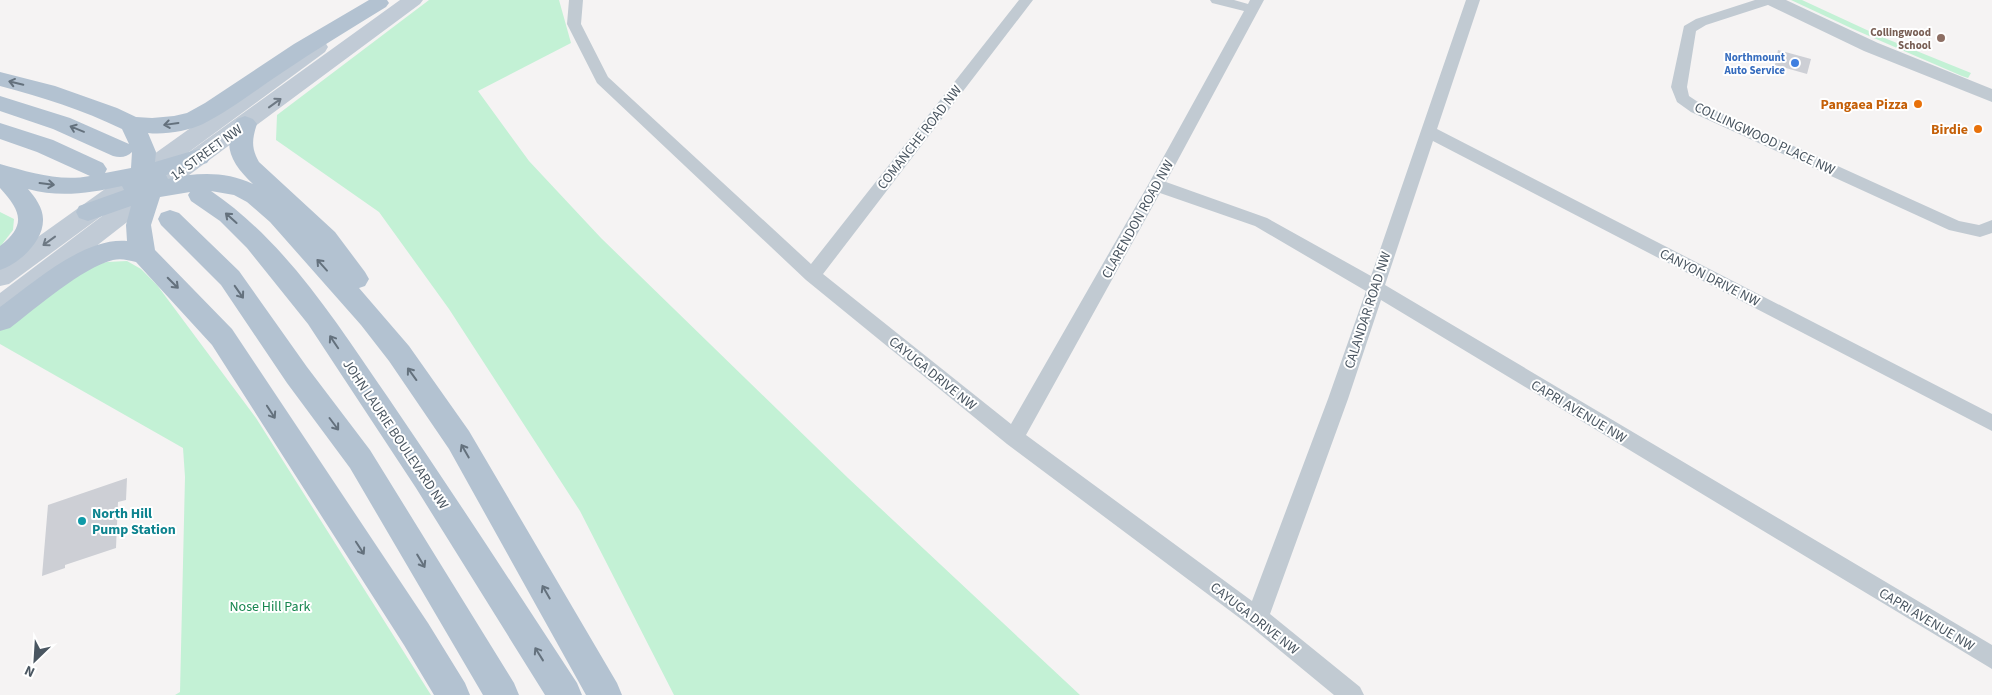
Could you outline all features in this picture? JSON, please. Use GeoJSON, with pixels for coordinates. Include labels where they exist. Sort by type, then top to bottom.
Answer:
{"type":"FeatureCollection","features":[{"type":"Feature","properties":{"kind":"main road","name":"14 STREET NW"},"geometry":{"type":"LineString","coordinates":[[199,157],[413,0]]}},
{"type":"Feature","properties":{"kind":"main road","name":"14 STREET NW"},"geometry":{"type":"LineString","coordinates":[[152,176],[381,2]]}},
{"type":"Feature","properties":{"kind":"main road"},"geometry":{"type":"LineString","coordinates":[[0,79],[47,90],[109,113],[132,124],[152,126],[174,124],[194,119],[214,108],[302,49],[381,2]]}},
{"type":"Feature","properties":{"kind":"main road"},"geometry":{"type":"LineString","coordinates":[[0,103],[55,120],[92,135],[121,150]]}},
{"type":"Feature","properties":{"kind":"main road"},"geometry":{"type":"LineString","coordinates":[[132,124],[152,176],[138,220],[138,239],[144,254],[222,337],[416,634],[453,695]]}},
{"type":"Feature","properties":{"kind":"main road"},"geometry":{"type":"LineString","coordinates":[[245,124],[240,139],[241,152],[251,168],[326,238],[373,302],[378,327]]}},
{"type":"Feature","properties":{"kind":"main road"},"geometry":{"type":"LineString","coordinates":[[0,132],[45,146],[95,170]]}},
{"type":"Feature","properties":{"kind":"main road"},"geometry":{"type":"LineString","coordinates":[[0,172],[38,183],[80,186],[152,176],[199,157]]}},
{"type":"Feature","properties":{"kind":"main road"},"geometry":{"type":"LineString","coordinates":[[0,172],[28,205],[32,222],[27,236],[13,251],[0,260]]}},
{"type":"Feature","properties":{"kind":"main road"},"geometry":{"type":"LineString","coordinates":[[0,307],[98,218],[152,176],[225,184],[244,189],[273,210],[378,327],[459,440],[605,695]]}},
{"type":"Feature","properties":{"kind":"main road","name":"JOHN LAURIE BOULEVARD NW"},"geometry":{"type":"LineString","coordinates":[[200,195],[229,215],[256,241],[318,317],[427,479],[565,695]]}},
{"type":"Feature","properties":{"kind":"main road"},"geometry":{"type":"LineString","coordinates":[[0,276],[98,218]]}},
{"type":"Feature","properties":{"kind":"main road"},"geometry":{"type":"LineString","coordinates":[[170,218],[230,278],[297,375],[360,459],[502,695]]}},
{"type":"Feature","properties":{"kind":"main road"},"geometry":{"type":"LineString","coordinates":[[0,321],[65,272],[88,260],[109,251],[125,250],[144,254]]}},
{"type":"Feature","properties":{"kind":"street","name":"CAYUGA DRIVE NW"},"geometry":{"type":"LineString","coordinates":[[576,0],[574,24],[602,80],[812,275],[1014,438],[1257,618],[1352,695]]}},
{"type":"Feature","properties":{"kind":"street","name":"COMANCHE ROAD NW"},"geometry":{"type":"LineString","coordinates":[[812,275],[1026,0]]}},
{"type":"Feature","properties":{"kind":"street"},"geometry":{"type":"LineString","coordinates":[[1217,0],[1255,4]]}},
{"type":"Feature","properties":{"kind":"street","name":"CALANDAR ROAD NW"},"geometry":{"type":"LineString","coordinates":[[1257,618],[1338,399],[1473,0]]}},
{"type":"Feature","properties":{"kind":"street","name":"COLLINGWOOD PLACE NW"},"geometry":{"type":"LineString","coordinates":[[1769,0],[1701,22],[1689,29],[1679,86],[1682,98],[1696,108],[1955,226],[1980,231],[1992,226]]}},
{"type":"Feature","properties":{"kind":"street"},"geometry":{"type":"LineString","coordinates":[[1772,0],[1871,47],[1992,96]]}},
{"type":"Feature","properties":{"kind":"street","name":"CLARENDON ROAD NW"},"geometry":{"type":"LineString","coordinates":[[1014,438],[1255,4]]}},
{"type":"Feature","properties":{"kind":"street","name":"CANYON DRIVE NW"},"geometry":{"type":"LineString","coordinates":[[1428,131],[1992,423]]}},
{"type":"Feature","properties":{"kind":"street","name":"CAPRI AVENUE NW"},"geometry":{"type":"LineString","coordinates":[[1156,185],[1261,222],[1992,658]]}},
{"type":"Feature","properties":{"kind":"green space"},"geometry":{"type":"Polygon","coordinates":[[[429,0],[559,0],[571,43],[478,91],[529,161],[601,238],[848,478],[1080,695],[674,695],[580,511],[449,309],[379,212],[276,140],[277,115],[429,0]]]}},
{"type":"Feature","properties":{"kind":"green space"},"geometry":{"type":"Polygon","coordinates":[[[1791,0],[1802,0],[1882,37],[1971,73],[1968,78],[1962,76],[1791,0]]]}},
{"type":"Feature","properties":{"kind":"green space"},"geometry":{"type":"Polygon","coordinates":[[[0,212],[14,219],[13,230],[0,247],[0,212]]]}},
{"type":"Feature","properties":{"kind":"green space","name":"Nose Hill Park"},"geometry":{"type":"Polygon","coordinates":[[[127,261],[141,269],[157,285],[256,418],[431,695],[175,695],[180,692],[185,477],[183,448],[0,344],[0,327],[83,268],[107,262],[127,261]]]}},
{"type":"Feature","properties":{"kind":"building","name":"Northmount Auto Service"},"geometry":{"type":"Polygon","coordinates":[[[1778,50],[1811,59],[1807,74],[1775,65],[1778,50]]]}},
{"type":"Feature","properties":{"kind":"building","name":"North Hill Pump Station"},"geometry":{"type":"Polygon","coordinates":[[[127,478],[126,500],[118,502],[116,548],[65,565],[65,568],[42,576],[48,505],[127,478]]]}},
{"type":"Feature","properties":{"kind":"place","name":"Collingwood School"},"geometry":{"type":"Point","coordinates":[1941,38]}},
{"type":"Feature","properties":{"kind":"place","name":"Northmount Auto Service"},"geometry":{"type":"Point","coordinates":[1795,63]}},
{"type":"Feature","properties":{"kind":"place","name":"Pangaea Pizza"},"geometry":{"type":"Point","coordinates":[1918,104]}},
{"type":"Feature","properties":{"kind":"place","name":"Birdie"},"geometry":{"type":"Point","coordinates":[1978,129]}},
{"type":"Feature","properties":{"kind":"place","name":"North Hill Pump Station"},"geometry":{"type":"Point","coordinates":[82,521]}}]}
